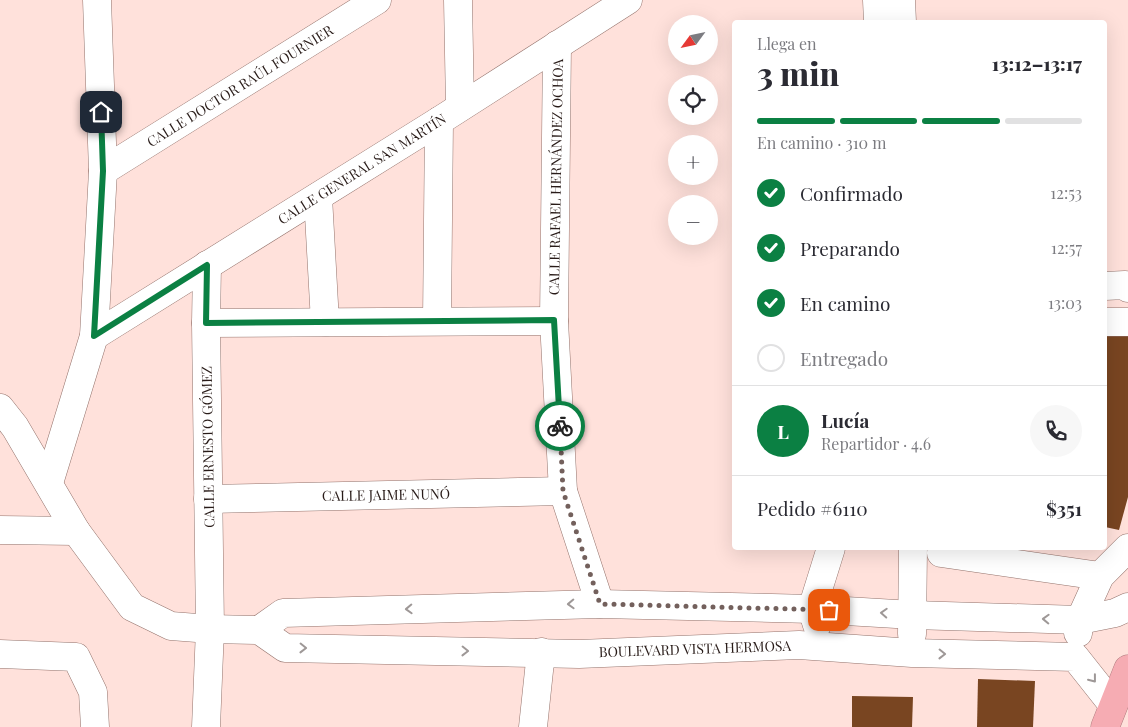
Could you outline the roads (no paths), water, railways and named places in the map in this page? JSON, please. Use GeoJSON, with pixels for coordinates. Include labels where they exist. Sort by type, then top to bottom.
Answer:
{"type":"FeatureCollection","features":[{"type":"Feature","properties":{"kind":"highway"},"geometry":{"type":"LineString","coordinates":[[1109,716],[1128,669]]}},
{"type":"Feature","properties":{"kind":"street","name":"CALLE DOCTOR RAÚL FOURNIER"},"geometry":{"type":"LineString","coordinates":[[103,171],[377,0]]}},
{"type":"Feature","properties":{"kind":"street"},"geometry":{"type":"LineString","coordinates":[[437,321],[449,114],[458,0]]}},
{"type":"Feature","properties":{"kind":"street","name":"CALLE GENERAL SAN MARTÍN"},"geometry":{"type":"LineString","coordinates":[[94,336],[318,197],[628,0]]}},
{"type":"Feature","properties":{"kind":"street"},"geometry":{"type":"LineString","coordinates":[[877,0],[878,20]]}},
{"type":"Feature","properties":{"kind":"street"},"geometry":{"type":"LineString","coordinates":[[901,0],[902,20]]}},
{"type":"Feature","properties":{"kind":"street"},"geometry":{"type":"LineString","coordinates":[[49,484],[94,336],[103,171],[104,4]]}},
{"type":"Feature","properties":{"kind":"street","name":"CALLE RAFAEL HERNÁNDEZ OCHOA"},"geometry":{"type":"LineString","coordinates":[[557,45],[554,320],[563,491],[600,604]]}},
{"type":"Feature","properties":{"kind":"street"},"geometry":{"type":"LineString","coordinates":[[318,197],[325,322]]}},
{"type":"Feature","properties":{"kind":"street","name":"CALLE ERNESTO GÓMEZ"},"geometry":{"type":"LineString","coordinates":[[206,727],[210,629],[207,265]]}},
{"type":"Feature","properties":{"kind":"street"},"geometry":{"type":"LineString","coordinates":[[1107,286],[1125,285],[1128,288]]}},
{"type":"Feature","properties":{"kind":"street"},"geometry":{"type":"LineString","coordinates":[[206,323],[554,320]]}},
{"type":"Feature","properties":{"kind":"street"},"geometry":{"type":"LineString","coordinates":[[1107,322],[1128,322]]}},
{"type":"Feature","properties":{"kind":"street"},"geometry":{"type":"LineString","coordinates":[[5,426],[49,484],[76,532],[132,607],[171,626],[259,630],[283,613],[600,604],[812,609],[913,615],[1080,620],[1116,613],[1128,607]]}},
{"type":"Feature","properties":{"kind":"street","name":"CALLE JAIME NUNÓ"},"geometry":{"type":"LineString","coordinates":[[208,499],[563,491]]}},
{"type":"Feature","properties":{"kind":"street"},"geometry":{"type":"LineString","coordinates":[[0,530],[76,532]]}},
{"type":"Feature","properties":{"kind":"street"},"geometry":{"type":"LineString","coordinates":[[1109,716],[1075,656],[1080,620],[1100,576],[1128,548]]}},
{"type":"Feature","properties":{"kind":"street"},"geometry":{"type":"LineString","coordinates":[[823,646],[812,609],[829,550]]}},
{"type":"Feature","properties":{"kind":"street"},"geometry":{"type":"LineString","coordinates":[[912,550],[912,653]]}},
{"type":"Feature","properties":{"kind":"street"},"geometry":{"type":"LineString","coordinates":[[942,550],[942,553],[1100,576]]}},
{"type":"Feature","properties":{"kind":"street","name":"BOULEVARD VISTA HERMOSA"},"geometry":{"type":"LineString","coordinates":[[259,630],[285,648],[580,654],[799,645],[912,653],[1075,656]]}},
{"type":"Feature","properties":{"kind":"street"},"geometry":{"type":"LineString","coordinates":[[534,727],[541,652]]}},
{"type":"Feature","properties":{"kind":"street"},"geometry":{"type":"LineString","coordinates":[[0,654],[76,656],[93,692],[95,727]]}}]}
